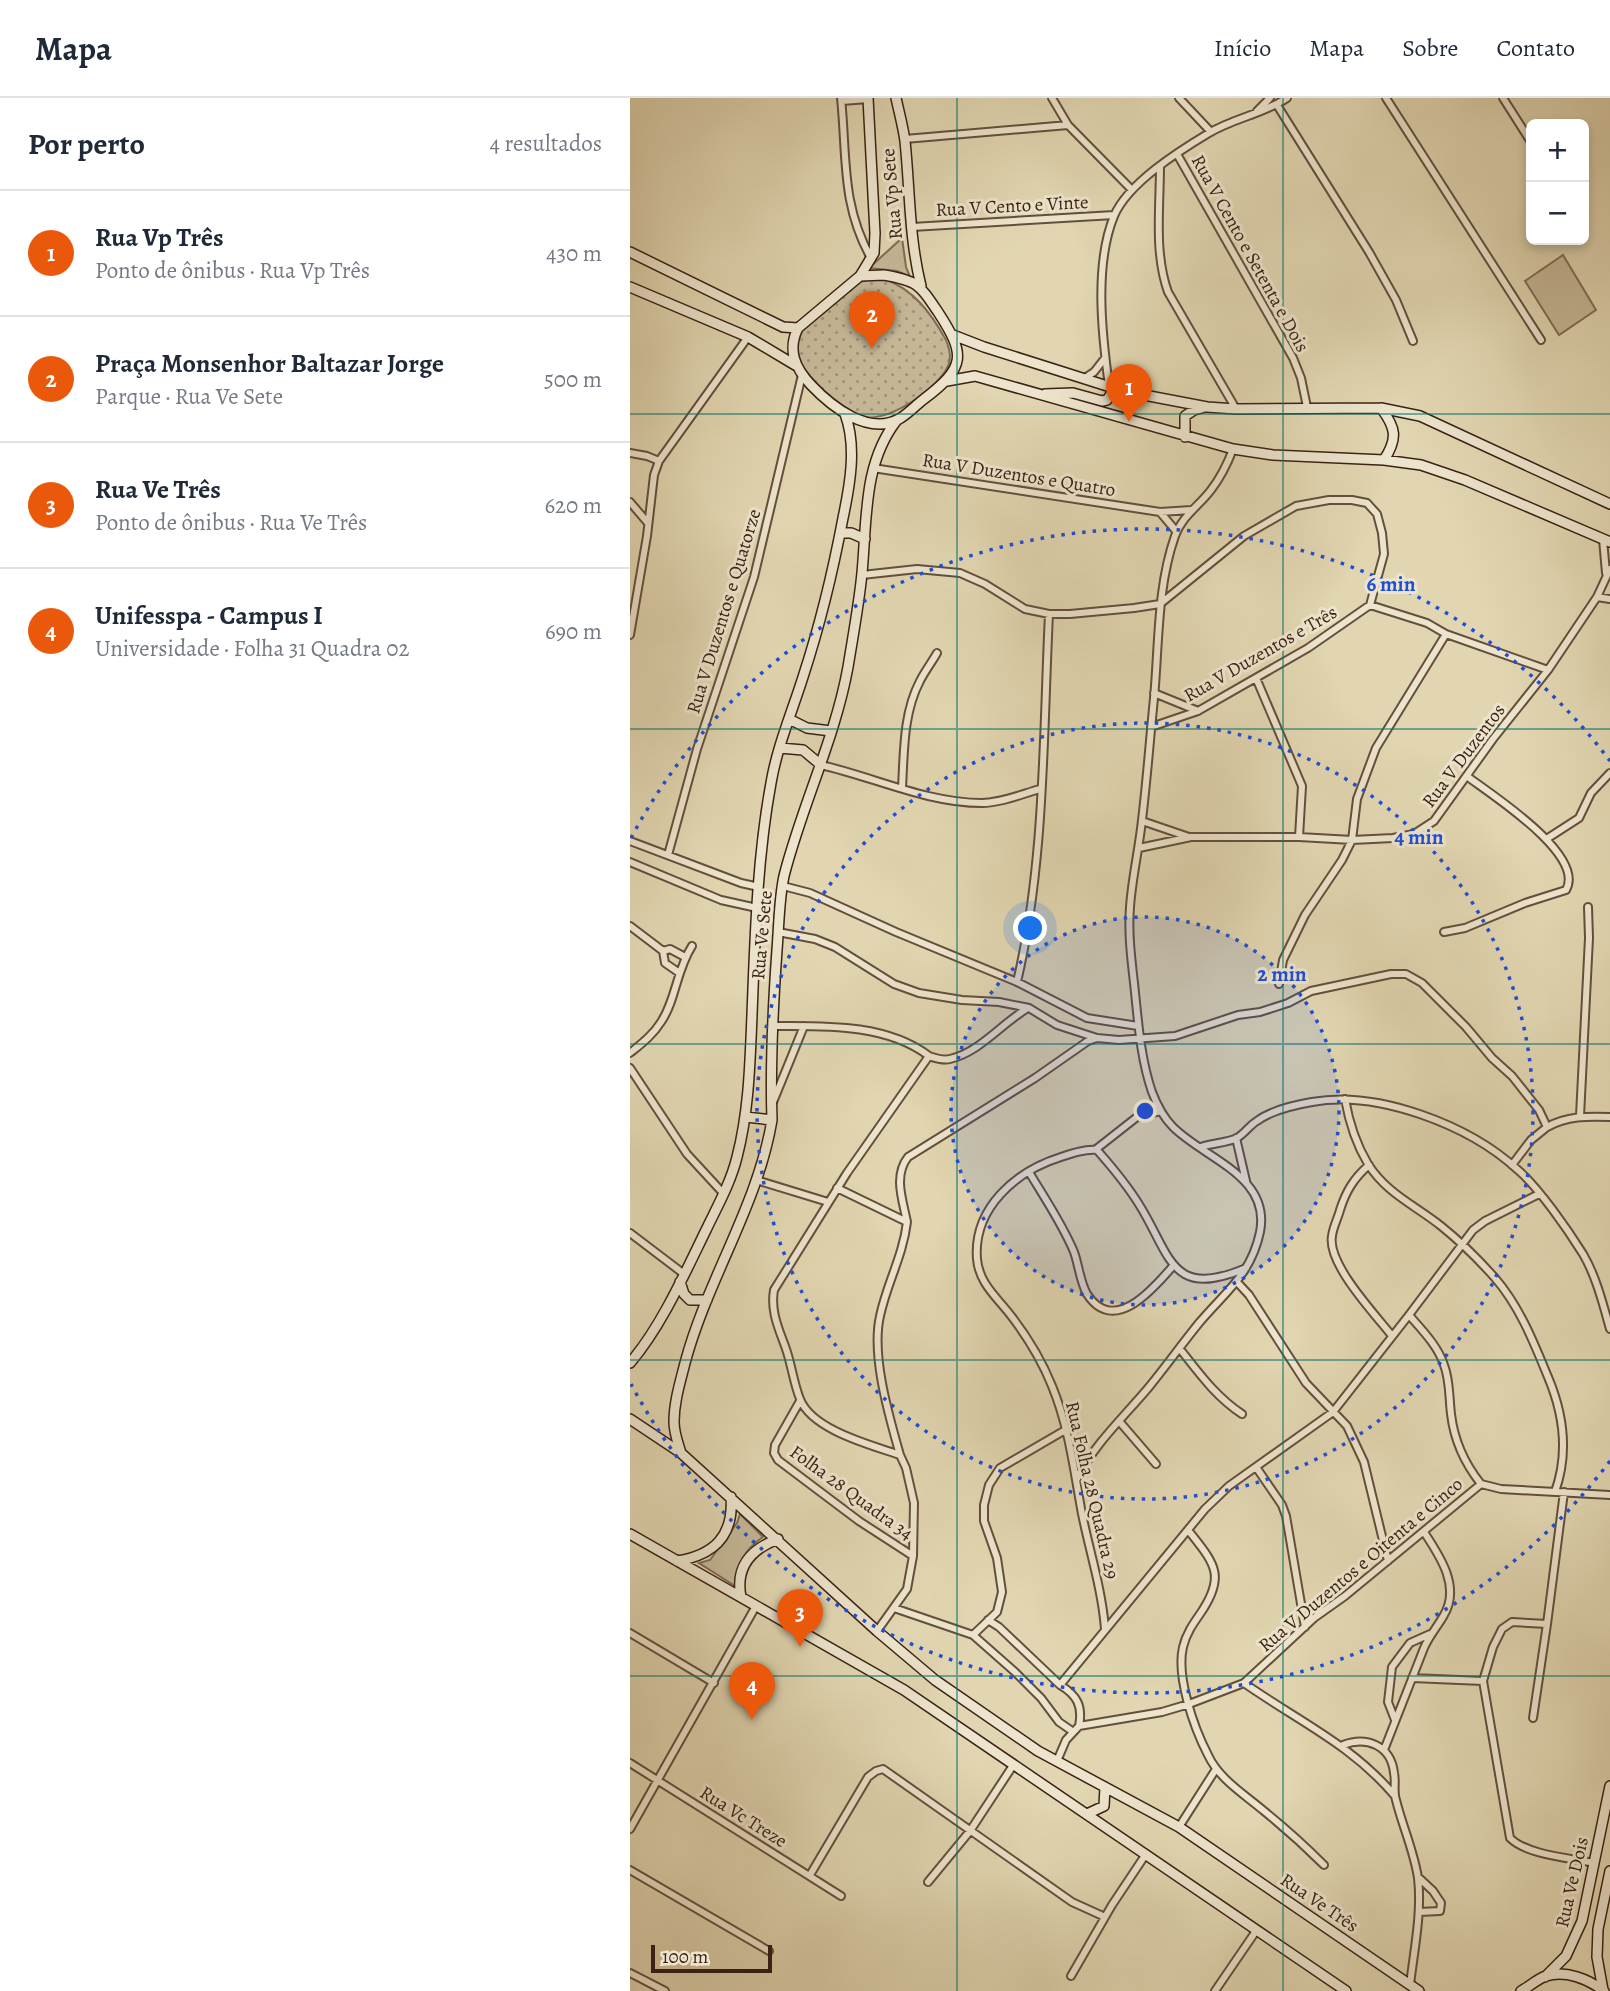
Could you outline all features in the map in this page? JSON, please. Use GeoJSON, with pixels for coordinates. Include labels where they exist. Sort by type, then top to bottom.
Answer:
{"type":"FeatureCollection","features":[{"type":"Feature","properties":{"kind":"main road","name":"Rua Vp Sete"},"geometry":{"type":"LineString","coordinates":[[896,98],[905,139],[906,185],[915,261],[921,286]]}},
{"type":"Feature","properties":{"kind":"main road","name":"Rua Vp Sete"},"geometry":{"type":"LineString","coordinates":[[860,276],[874,253],[875,233],[868,99]]}},
{"type":"Feature","properties":{"kind":"main road"},"geometry":{"type":"LineString","coordinates":[[630,251],[783,327],[798,328]]}},
{"type":"Feature","properties":{"kind":"main road"},"geometry":{"type":"LineString","coordinates":[[884,275],[908,279],[921,286],[953,335],[958,353],[956,368],[947,382],[897,420],[869,422],[845,414],[823,398],[795,365],[793,337],[798,328],[860,276],[884,275]]}},
{"type":"Feature","properties":{"kind":"main road"},"geometry":{"type":"LineString","coordinates":[[630,288],[748,337],[795,365]]}},
{"type":"Feature","properties":{"kind":"main road"},"geometry":{"type":"LineString","coordinates":[[953,335],[1112,387],[1207,407],[1236,410],[1381,408],[1420,416],[1610,504]]}},
{"type":"Feature","properties":{"kind":"main road"},"geometry":{"type":"LineString","coordinates":[[947,382],[975,376],[1233,449],[1273,455],[1384,460],[1421,466],[1465,481],[1607,540]]}},
{"type":"Feature","properties":{"kind":"main road"},"geometry":{"type":"LineString","coordinates":[[1040,395],[1073,393],[1102,401],[1107,400],[1112,387]]}},
{"type":"Feature","properties":{"kind":"main road"},"geometry":{"type":"LineString","coordinates":[[1185,437],[1185,416],[1194,410],[1207,407]]}},
{"type":"Feature","properties":{"kind":"main road"},"geometry":{"type":"LineString","coordinates":[[1381,408],[1392,422],[1394,436],[1391,449],[1384,460]]}},
{"type":"Feature","properties":{"kind":"main road","name":"Rua Ve Sete"},"geometry":{"type":"LineString","coordinates":[[630,1363],[640,1351],[682,1278],[737,1159],[746,1117],[757,908],[771,782],[816,637],[840,533],[849,486],[849,426],[845,414]]}},
{"type":"Feature","properties":{"kind":"main road","name":"Rua Ve Sete"},"geometry":{"type":"LineString","coordinates":[[681,1453],[674,1424],[675,1405],[692,1336],[756,1180],[772,1120],[772,1026],[783,886],[798,827],[821,765],[848,668],[862,575],[867,502],[873,468],[886,434],[897,420]]}},
{"type":"Feature","properties":{"kind":"main road"},"geometry":{"type":"LineString","coordinates":[[840,533],[852,533],[865,539]]}},
{"type":"Feature","properties":{"kind":"main road"},"geometry":{"type":"LineString","coordinates":[[789,719],[807,728],[831,731]]}},
{"type":"Feature","properties":{"kind":"main road"},"geometry":{"type":"LineString","coordinates":[[780,748],[803,750],[821,765]]}},
{"type":"Feature","properties":{"kind":"main road"},"geometry":{"type":"LineString","coordinates":[[746,1117],[772,1120]]}},
{"type":"Feature","properties":{"kind":"main road"},"geometry":{"type":"LineString","coordinates":[[682,1278],[684,1294],[690,1300],[707,1300]]}},
{"type":"Feature","properties":{"kind":"main road","name":"Rua Ve Três"},"geometry":{"type":"LineString","coordinates":[[630,1419],[681,1453],[877,1631],[935,1680],[1038,1751],[1180,1827],[1414,1988]]}},
{"type":"Feature","properties":{"kind":"main road"},"geometry":{"type":"LineString","coordinates":[[677,1561],[703,1555],[715,1546],[732,1522],[732,1497]]}},
{"type":"Feature","properties":{"kind":"main road"},"geometry":{"type":"LineString","coordinates":[[630,1534],[904,1690],[1341,1990]]}},
{"type":"Feature","properties":{"kind":"main road"},"geometry":{"type":"LineString","coordinates":[[741,1597],[739,1586],[744,1565],[752,1553],[778,1539]]}},
{"type":"Feature","properties":{"kind":"main road","name":"Rua Ve Dois"},"geometry":{"type":"LineString","coordinates":[[1521,1991],[1545,1976],[1566,1956],[1576,1940],[1610,1786]]}},
{"type":"Feature","properties":{"kind":"main road"},"geometry":{"type":"LineString","coordinates":[[1087,1814],[1104,1806],[1105,1787]]}},
{"type":"Feature","properties":{"kind":"main road","name":"Rua Ve Dois"},"geometry":{"type":"LineString","coordinates":[[1604,1990],[1597,1956],[1598,1929],[1610,1871]]}},
{"type":"Feature","properties":{"kind":"main road"},"geometry":{"type":"LineString","coordinates":[[1545,1976],[1568,1974],[1604,1990]]}},
{"type":"Feature","properties":{"kind":"street"},"geometry":{"type":"LineString","coordinates":[[1052,98],[1068,125],[1132,190]]}},
{"type":"Feature","properties":{"kind":"street"},"geometry":{"type":"LineString","coordinates":[[1179,98],[1210,132]]}},
{"type":"Feature","properties":{"kind":"street","name":"Rua V Cento e Vinte"},"geometry":{"type":"LineString","coordinates":[[1253,114],[1270,98]]}},
{"type":"Feature","properties":{"kind":"street","name":"Rua V Cento e Vinte"},"geometry":{"type":"LineString","coordinates":[[1112,387],[1105,358],[1103,259],[1114,215],[1132,190],[1177,154],[1210,132],[1277,105],[1287,98]]}},
{"type":"Feature","properties":{"kind":"street"},"geometry":{"type":"LineString","coordinates":[[1386,98],[1541,340]]}},
{"type":"Feature","properties":{"kind":"street"},"geometry":{"type":"LineString","coordinates":[[1503,98],[1526,134]]}},
{"type":"Feature","properties":{"kind":"street"},"geometry":{"type":"LineString","coordinates":[[868,99],[841,99],[847,188],[852,215],[871,258]]}},
{"type":"Feature","properties":{"kind":"street"},"geometry":{"type":"LineString","coordinates":[[1277,105],[1369,252],[1396,300],[1413,341]]}},
{"type":"Feature","properties":{"kind":"street"},"geometry":{"type":"LineString","coordinates":[[905,139],[1068,125]]}},
{"type":"Feature","properties":{"kind":"street","name":"Rua V Cento e Setenta e Dois"},"geometry":{"type":"LineString","coordinates":[[1177,154],[1293,358],[1301,378],[1307,407]]}},
{"type":"Feature","properties":{"kind":"street"},"geometry":{"type":"LineString","coordinates":[[1160,166],[1161,263],[1168,292],[1236,410]]}},
{"type":"Feature","properties":{"kind":"street","name":"Rua V Cento e Vinte"},"geometry":{"type":"LineString","coordinates":[[912,227],[1114,215]]}},
{"type":"Feature","properties":{"kind":"street"},"geometry":{"type":"LineString","coordinates":[[630,635],[632,602],[648,523],[654,475],[659,461],[748,337]]}},
{"type":"Feature","properties":{"kind":"street"},"geometry":{"type":"LineString","coordinates":[[1085,378],[1099,367],[1105,358]]}},
{"type":"Feature","properties":{"kind":"street","name":"Rua V Duzentos e Quatorze"},"geometry":{"type":"LineString","coordinates":[[668,855],[697,749],[754,577],[802,375]]}},
{"type":"Feature","properties":{"kind":"street"},"geometry":{"type":"LineString","coordinates":[[1077,1479],[1092,1452],[1237,1282],[1254,1258],[1262,1213],[1258,1200],[1247,1183],[1172,1126],[1161,1111],[1152,1091],[1140,1038],[1130,934],[1130,908],[1142,821],[1160,604],[1176,531],[1224,474],[1233,449]]}},
{"type":"Feature","properties":{"kind":"street"},"geometry":{"type":"LineString","coordinates":[[630,453],[659,461]]}},
{"type":"Feature","properties":{"kind":"street","name":"Rua V Duzentos e Quatro"},"geometry":{"type":"LineString","coordinates":[[873,468],[1160,512],[1191,510]]}},
{"type":"Feature","properties":{"kind":"street"},"geometry":{"type":"LineString","coordinates":[[862,575],[917,569],[960,573],[985,584],[1025,609],[1049,614],[1101,612],[1160,604],[1244,536],[1296,506],[1329,500],[1352,500],[1367,503],[1377,514],[1382,533],[1384,554],[1370,605],[1427,623],[1446,634],[1548,670]]}},
{"type":"Feature","properties":{"kind":"street"},"geometry":{"type":"LineString","coordinates":[[630,502],[648,523]]}},
{"type":"Feature","properties":{"kind":"street"},"geometry":{"type":"LineString","coordinates":[[1160,512],[1176,531]]}},
{"type":"Feature","properties":{"kind":"street","name":"Rua V Duzentos"},"geometry":{"type":"LineString","coordinates":[[1139,848],[1191,837],[1352,840],[1393,838],[1414,834],[1434,821],[1493,739],[1548,670],[1597,597],[1608,571],[1607,540]]}},
{"type":"Feature","properties":{"kind":"street"},"geometry":{"type":"LineString","coordinates":[[1597,597],[1610,599]]}},
{"type":"Feature","properties":{"kind":"street","name":"Rua V Duzentos e Três"},"geometry":{"type":"LineString","coordinates":[[1151,727],[1198,711],[1308,648],[1370,605]]}},
{"type":"Feature","properties":{"kind":"street"},"geometry":{"type":"LineString","coordinates":[[1017,982],[1023,957],[1038,844],[1049,614]]}},
{"type":"Feature","properties":{"kind":"street"},"geometry":{"type":"LineString","coordinates":[[1279,984],[1283,960],[1305,915],[1342,860],[1352,840],[1357,799],[1376,748],[1446,634]]}},
{"type":"Feature","properties":{"kind":"street"},"geometry":{"type":"LineString","coordinates":[[902,788],[911,704],[919,681],[937,653]]}},
{"type":"Feature","properties":{"kind":"street"},"geometry":{"type":"LineString","coordinates":[[1256,678],[1302,786],[1299,837]]}},
{"type":"Feature","properties":{"kind":"street"},"geometry":{"type":"LineString","coordinates":[[1154,693],[1198,711]]}},
{"type":"Feature","properties":{"kind":"street"},"geometry":{"type":"LineString","coordinates":[[821,765],[948,799],[985,803],[1041,789]]}},
{"type":"Feature","properties":{"kind":"street"},"geometry":{"type":"LineString","coordinates":[[1548,838],[1579,818],[1591,793],[1610,773]]}},
{"type":"Feature","properties":{"kind":"street"},"geometry":{"type":"LineString","coordinates":[[1444,932],[1465,928],[1525,903],[1566,890],[1570,880],[1548,838],[1468,777]]}},
{"type":"Feature","properties":{"kind":"street","name":"Rua V Duzentos"},"geometry":{"type":"LineString","coordinates":[[1142,821],[1191,837]]}},
{"type":"Feature","properties":{"kind":"street"},"geometry":{"type":"LineString","coordinates":[[630,841],[741,883],[759,887]]}},
{"type":"Feature","properties":{"kind":"street"},"geometry":{"type":"LineString","coordinates":[[630,862],[721,900],[757,908]]}},
{"type":"Feature","properties":{"kind":"street"},"geometry":{"type":"LineString","coordinates":[[783,886],[810,893],[895,932],[1017,982],[1087,1018],[1138,1026]]}},
{"type":"Feature","properties":{"kind":"street"},"geometry":{"type":"LineString","coordinates":[[1580,1116],[1589,938],[1588,907]]}},
{"type":"Feature","properties":{"kind":"street"},"geometry":{"type":"LineString","coordinates":[[630,926],[663,951],[664,963],[678,972]]}},
{"type":"Feature","properties":{"kind":"street"},"geometry":{"type":"LineString","coordinates":[[778,932],[815,939],[835,947],[894,985],[919,993],[1030,1008],[1057,1026],[1097,1038],[1119,1040],[1175,1036],[1230,1017],[1260,1012],[1288,1003],[1311,991],[1391,974],[1406,974],[1422,983],[1512,1076],[1539,1110],[1547,1127]]}},
{"type":"Feature","properties":{"kind":"street"},"geometry":{"type":"LineString","coordinates":[[630,1053],[649,1038],[662,1021],[670,1005],[678,972],[692,946]]}},
{"type":"Feature","properties":{"kind":"street"},"geometry":{"type":"LineString","coordinates":[[663,951],[670,949],[685,957]]}},
{"type":"Feature","properties":{"kind":"street"},"geometry":{"type":"LineString","coordinates":[[772,1026],[842,1028],[889,1036],[915,1045],[929,1056],[941,1060],[950,1059],[975,1047],[1030,1008]]}},
{"type":"Feature","properties":{"kind":"street"},"geometry":{"type":"LineString","coordinates":[[771,1107],[804,1026]]}},
{"type":"Feature","properties":{"kind":"street"},"geometry":{"type":"LineString","coordinates":[[877,1631],[907,1589],[913,1556],[915,1503],[900,1455],[880,1366],[878,1339],[879,1318],[900,1259],[907,1222],[900,1190],[902,1164],[908,1157],[1035,1078],[1088,1041],[1097,1038]]}},
{"type":"Feature","properties":{"kind":"street"},"geometry":{"type":"LineString","coordinates":[[900,1455],[841,1434],[814,1419],[800,1401],[772,1303],[774,1290],[828,1202],[929,1056]]}},
{"type":"Feature","properties":{"kind":"street"},"geometry":{"type":"LineString","coordinates":[[630,1068],[688,1154],[723,1193]]}},
{"type":"Feature","properties":{"kind":"street"},"geometry":{"type":"LineString","coordinates":[[1201,1147],[1236,1138],[1258,1119],[1284,1109],[1313,1102],[1345,1099],[1385,1104],[1418,1113],[1453,1128],[1512,1165],[1539,1194],[1584,1256],[1610,1329]]}},
{"type":"Feature","properties":{"kind":"street"},"geometry":{"type":"LineString","coordinates":[[1345,1099],[1355,1139],[1369,1165],[1396,1196],[1442,1227],[1461,1244],[1497,1280],[1519,1312],[1554,1390],[1562,1426],[1562,1472],[1555,1492]]}},
{"type":"Feature","properties":{"kind":"street"},"geometry":{"type":"LineString","coordinates":[[1161,1111],[1138,1117],[1093,1149],[1140,1205],[1165,1256],[1173,1266],[1186,1275],[1205,1279],[1225,1277],[1246,1268]]}},
{"type":"Feature","properties":{"kind":"street"},"geometry":{"type":"LineString","coordinates":[[1512,1165],[1531,1140],[1557,1122],[1580,1116],[1610,1116]]}},
{"type":"Feature","properties":{"kind":"street"},"geometry":{"type":"LineString","coordinates":[[1236,1138],[1247,1183]]}},
{"type":"Feature","properties":{"kind":"street","name":"Rua Folha 28 Quadra 29"},"geometry":{"type":"LineString","coordinates":[[1093,1149],[1040,1164],[996,1197],[977,1238],[977,1261],[988,1290],[1012,1317],[1039,1356],[1053,1386],[1067,1429],[1104,1609],[1105,1629]]}},
{"type":"Feature","properties":{"kind":"street"},"geometry":{"type":"LineString","coordinates":[[1369,1165],[1358,1175],[1343,1199],[1331,1237],[1333,1248],[1347,1277],[1392,1336]]}},
{"type":"Feature","properties":{"kind":"street"},"geometry":{"type":"LineString","coordinates":[[1029,1172],[1064,1232],[1087,1293],[1096,1304],[1124,1309],[1139,1302],[1173,1266]]}},
{"type":"Feature","properties":{"kind":"street"},"geometry":{"type":"LineString","coordinates":[[756,1180],[828,1202]]}},
{"type":"Feature","properties":{"kind":"street"},"geometry":{"type":"LineString","coordinates":[[837,1188],[907,1222]]}},
{"type":"Feature","properties":{"kind":"street"},"geometry":{"type":"LineString","coordinates":[[1060,1685],[1205,1509],[1229,1486],[1333,1412],[1473,1230],[1485,1221],[1539,1194]]}},
{"type":"Feature","properties":{"kind":"street"},"geometry":{"type":"LineString","coordinates":[[630,1233],[682,1278]]}},
{"type":"Feature","properties":{"kind":"street"},"geometry":{"type":"LineString","coordinates":[[1237,1282],[1306,1383],[1347,1426],[1364,1462],[1388,1561]]}},
{"type":"Feature","properties":{"kind":"street"},"geometry":{"type":"LineString","coordinates":[[1409,1315],[1436,1347],[1444,1364],[1457,1442],[1470,1470],[1481,1484]]}},
{"type":"Feature","properties":{"kind":"street"},"geometry":{"type":"LineString","coordinates":[[1180,1349],[1213,1390],[1242,1414]]}},
{"type":"Feature","properties":{"kind":"street","name":"Folha 28 Quadra 34"},"geometry":{"type":"LineString","coordinates":[[800,1401],[775,1445],[774,1453],[778,1460],[883,1538],[913,1556]]}},
{"type":"Feature","properties":{"kind":"street"},"geometry":{"type":"LineString","coordinates":[[1119,1421],[1156,1464]]}},
{"type":"Feature","properties":{"kind":"street"},"geometry":{"type":"LineString","coordinates":[[999,1627],[997,1612],[1002,1592],[1001,1576],[984,1521],[984,1505],[989,1485],[1000,1468],[1067,1429]]}},
{"type":"Feature","properties":{"kind":"street"},"geometry":{"type":"LineString","coordinates":[[1256,1467],[1282,1505],[1286,1516],[1305,1627]]}},
{"type":"Feature","properties":{"kind":"street","name":"Rua V Duzentos e Oitenta e Cinco"},"geometry":{"type":"LineString","coordinates":[[1072,1731],[1079,1726],[1162,1712],[1244,1683],[1305,1627],[1481,1484],[1501,1489],[1610,1495]]}},
{"type":"Feature","properties":{"kind":"street"},"geometry":{"type":"LineString","coordinates":[[1533,1718],[1564,1492]]}},
{"type":"Feature","properties":{"kind":"street"},"geometry":{"type":"LineString","coordinates":[[1188,1530],[1208,1555],[1215,1579],[1213,1595],[1190,1629],[1183,1648],[1182,1673],[1201,1740],[1216,1769],[1237,1790],[1303,1843],[1324,1865]]}},
{"type":"Feature","properties":{"kind":"street"},"geometry":{"type":"LineString","coordinates":[[1384,1750],[1430,1634],[1445,1614],[1450,1599],[1450,1582],[1441,1559],[1424,1532]]}},
{"type":"Feature","properties":{"kind":"street"},"geometry":{"type":"LineString","coordinates":[[630,1829],[756,1606]]}},
{"type":"Feature","properties":{"kind":"street"},"geometry":{"type":"LineString","coordinates":[[894,1608],[973,1635],[1041,1698],[1059,1721],[1072,1731],[1057,1761]]}},
{"type":"Feature","properties":{"kind":"street"},"geometry":{"type":"LineString","coordinates":[[973,1635],[997,1612]]}},
{"type":"Feature","properties":{"kind":"street"},"geometry":{"type":"LineString","coordinates":[[988,1620],[1078,1700],[1079,1726]]}},
{"type":"Feature","properties":{"kind":"street"},"geometry":{"type":"LineString","coordinates":[[1547,1624],[1513,1622],[1502,1629],[1493,1647],[1483,1681],[1510,1838],[1533,1850],[1594,1863]]}},
{"type":"Feature","properties":{"kind":"street"},"geometry":{"type":"LineString","coordinates":[[630,1633],[714,1682]]}},
{"type":"Feature","properties":{"kind":"street"},"geometry":{"type":"LineString","coordinates":[[1395,1720],[1388,1702],[1392,1667],[1410,1643],[1430,1634]]}},
{"type":"Feature","properties":{"kind":"street"},"geometry":{"type":"LineString","coordinates":[[1412,1678],[1483,1681]]}},
{"type":"Feature","properties":{"kind":"street"},"geometry":{"type":"LineString","coordinates":[[1244,1683],[1343,1745],[1395,1796]]}},
{"type":"Feature","properties":{"kind":"street"},"geometry":{"type":"LineString","coordinates":[[1343,1745],[1362,1741],[1375,1742],[1384,1750],[1394,1770],[1395,1796],[1418,1877],[1419,1912],[1414,1988]]}},
{"type":"Feature","properties":{"kind":"street","name":"Rua Vc Treze"},"geometry":{"type":"LineString","coordinates":[[630,1763],[841,1896]]}},
{"type":"Feature","properties":{"kind":"street"},"geometry":{"type":"LineString","coordinates":[[928,1881],[970,1830],[1014,1764]]}},
{"type":"Feature","properties":{"kind":"street"},"geometry":{"type":"LineString","coordinates":[[810,1875],[868,1777],[883,1769],[1072,1902],[1105,1917]]}},
{"type":"Feature","properties":{"kind":"street"},"geometry":{"type":"LineString","coordinates":[[1180,1827],[1216,1769]]}},
{"type":"Feature","properties":{"kind":"street"},"geometry":{"type":"LineString","coordinates":[[1071,1976],[1146,1854]]}},
{"type":"Feature","properties":{"kind":"street"},"geometry":{"type":"LineString","coordinates":[[630,1870],[769,1951]]}},
{"type":"Feature","properties":{"kind":"street"},"geometry":{"type":"LineString","coordinates":[[1418,1877],[1441,1903],[1440,1911],[1419,1912]]}},
{"type":"Feature","properties":{"kind":"street"},"geometry":{"type":"LineString","coordinates":[[1215,1991],[1256,1931]]}},
{"type":"Feature","properties":{"kind":"street"},"geometry":{"type":"LineString","coordinates":[[630,1973],[665,1991]]}},
{"type":"Feature","properties":{"kind":"shaded area"},"geometry":{"type":"Polygon","coordinates":[[[902,238],[910,277],[897,271],[869,268],[902,238]]]}},
{"type":"Feature","properties":{"kind":"shaded area"},"geometry":{"type":"Polygon","coordinates":[[[1563,255],[1596,310],[1559,335],[1525,281],[1563,255]]]}},
{"type":"Feature","properties":{"kind":"shaded area"},"geometry":{"type":"Polygon","coordinates":[[[885,279],[905,289],[928,312],[946,340],[950,359],[942,375],[922,395],[896,411],[870,418],[859,416],[841,406],[795,359],[798,333],[854,284],[885,279]]]}},
{"type":"Feature","properties":{"kind":"shaded area"},"geometry":{"type":"Polygon","coordinates":[[[740,1514],[763,1537],[751,1546],[743,1558],[737,1571],[735,1586],[699,1563],[710,1560],[737,1523],[740,1514]]]}},
{"type":"Feature","properties":{"kind":"place","name":"Praça Monsenhor Baltazar Jorge"},"geometry":{"type":"Point","coordinates":[872,349]}},
{"type":"Feature","properties":{"kind":"place","name":"Rua Vp Três"},"geometry":{"type":"Point","coordinates":[1129,422]}},
{"type":"Feature","properties":{"kind":"place","name":"Rua Ve Três"},"geometry":{"type":"Point","coordinates":[800,1647]}},
{"type":"Feature","properties":{"kind":"place","name":"Unifesspa - Campus I"},"geometry":{"type":"Point","coordinates":[752,1720]}}]}
